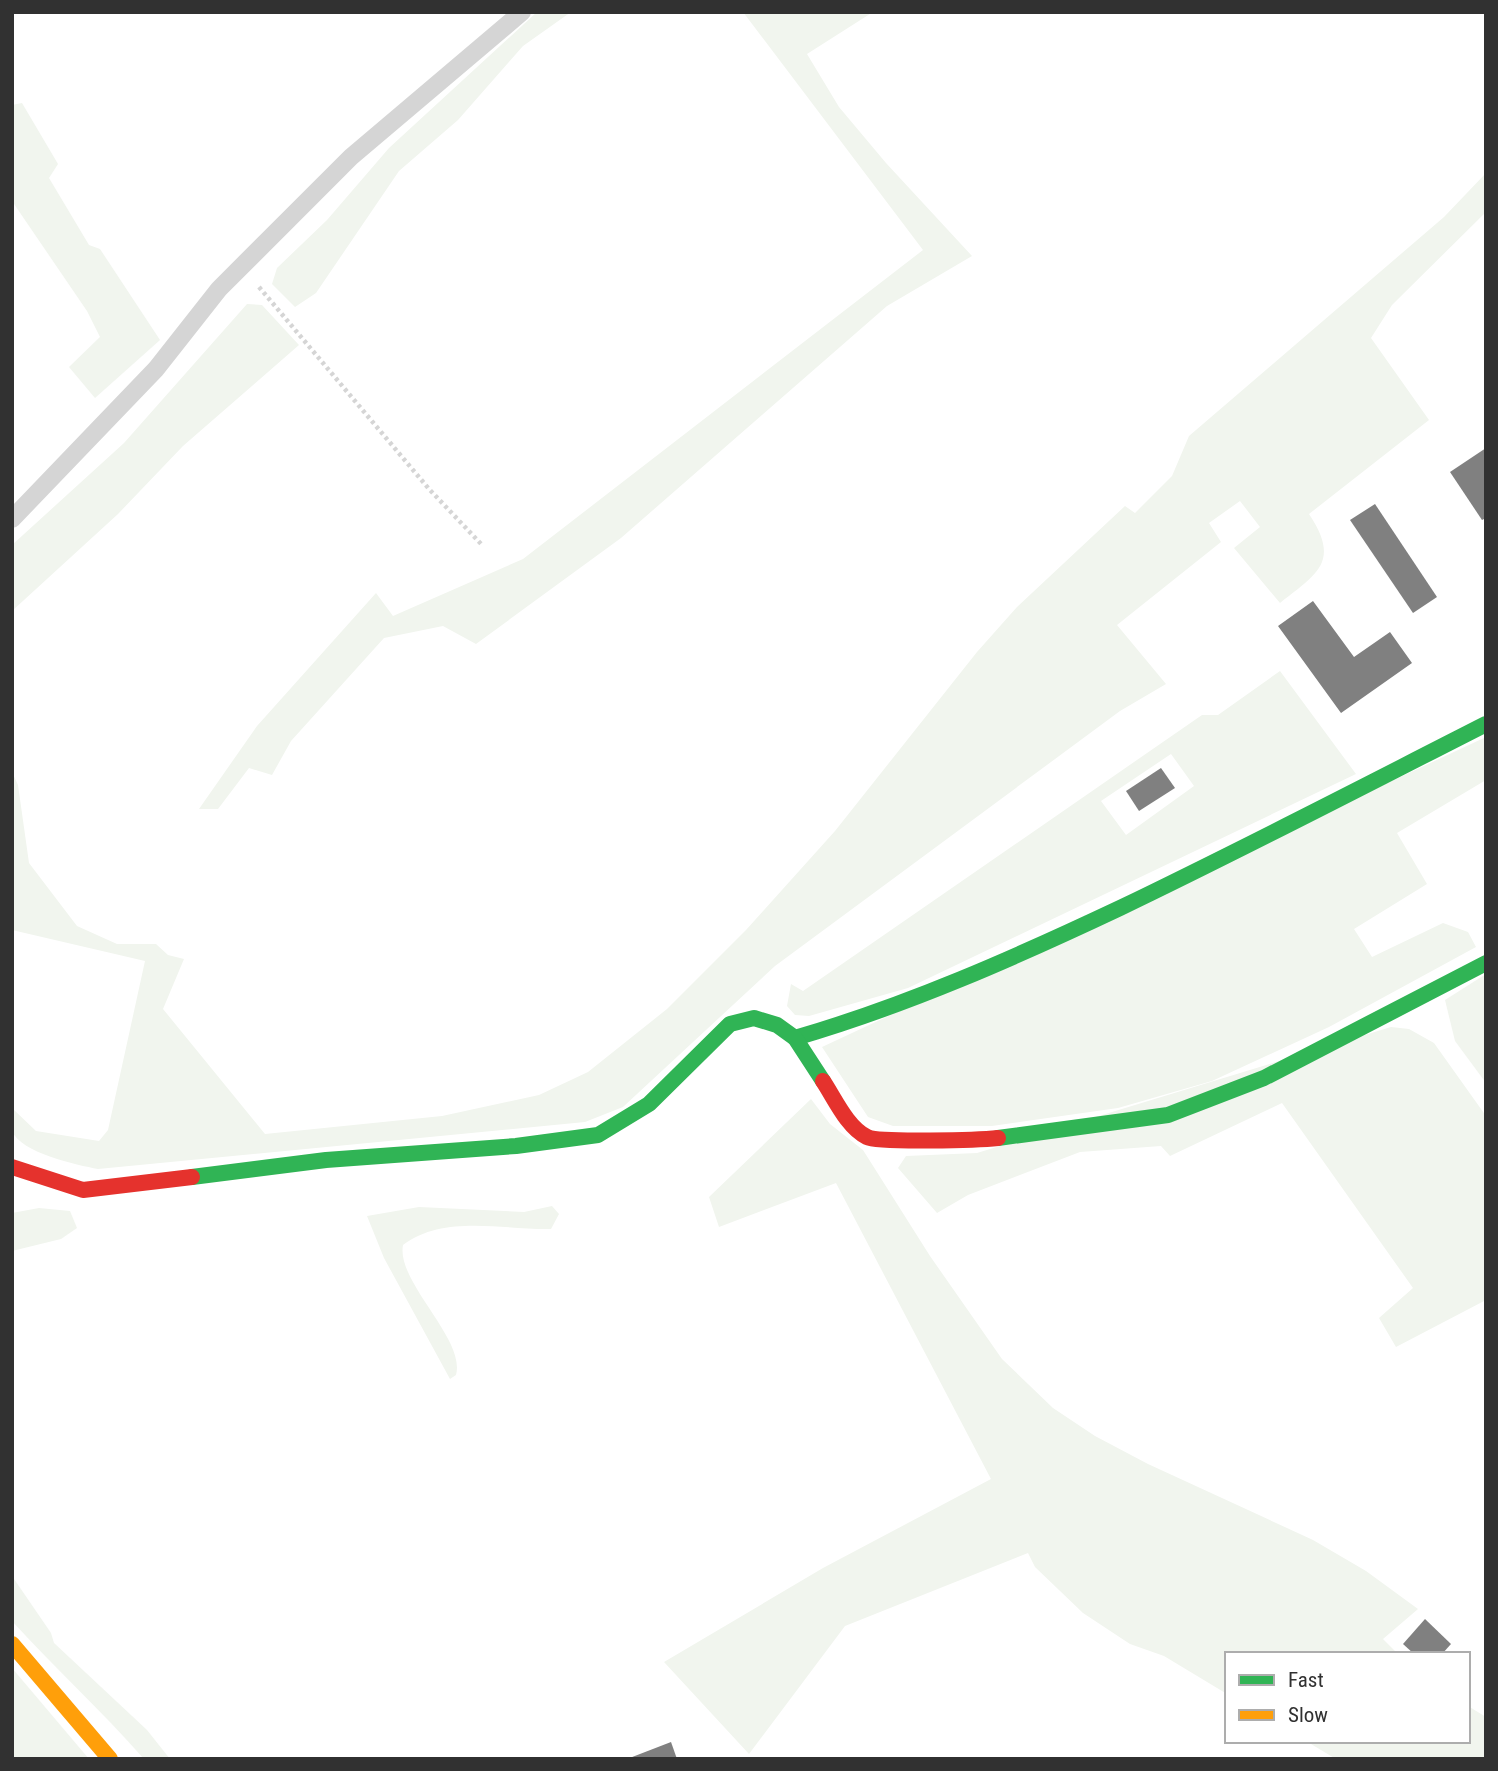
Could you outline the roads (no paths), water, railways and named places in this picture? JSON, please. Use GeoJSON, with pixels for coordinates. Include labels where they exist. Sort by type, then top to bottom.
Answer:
{"type":"FeatureCollection","features":[{"type":"Feature","properties":{"kind":"street"},"geometry":{"type":"LineString","coordinates":[[795,1038],[856,1022],[997,965],[1210,865],[1486,724]]}},
{"type":"Feature","properties":{"kind":"street"},"geometry":{"type":"LineString","coordinates":[[12,1167],[83,1190],[326,1160],[516,1146],[598,1135],[649,1104],[730,1024],[754,1018],[777,1024],[795,1038],[851,1125],[868,1138],[976,1141],[1168,1115],[1264,1078],[1486,963]]}},
{"type":"Feature","properties":{"kind":"street"},"geometry":{"type":"LineString","coordinates":[[12,1644],[110,1759]]}},
{"type":"Feature","properties":{"kind":"lane"},"geometry":{"type":"LineString","coordinates":[[12,519],[41,493],[156,369],[219,289],[351,157],[522,12]]}}]}
